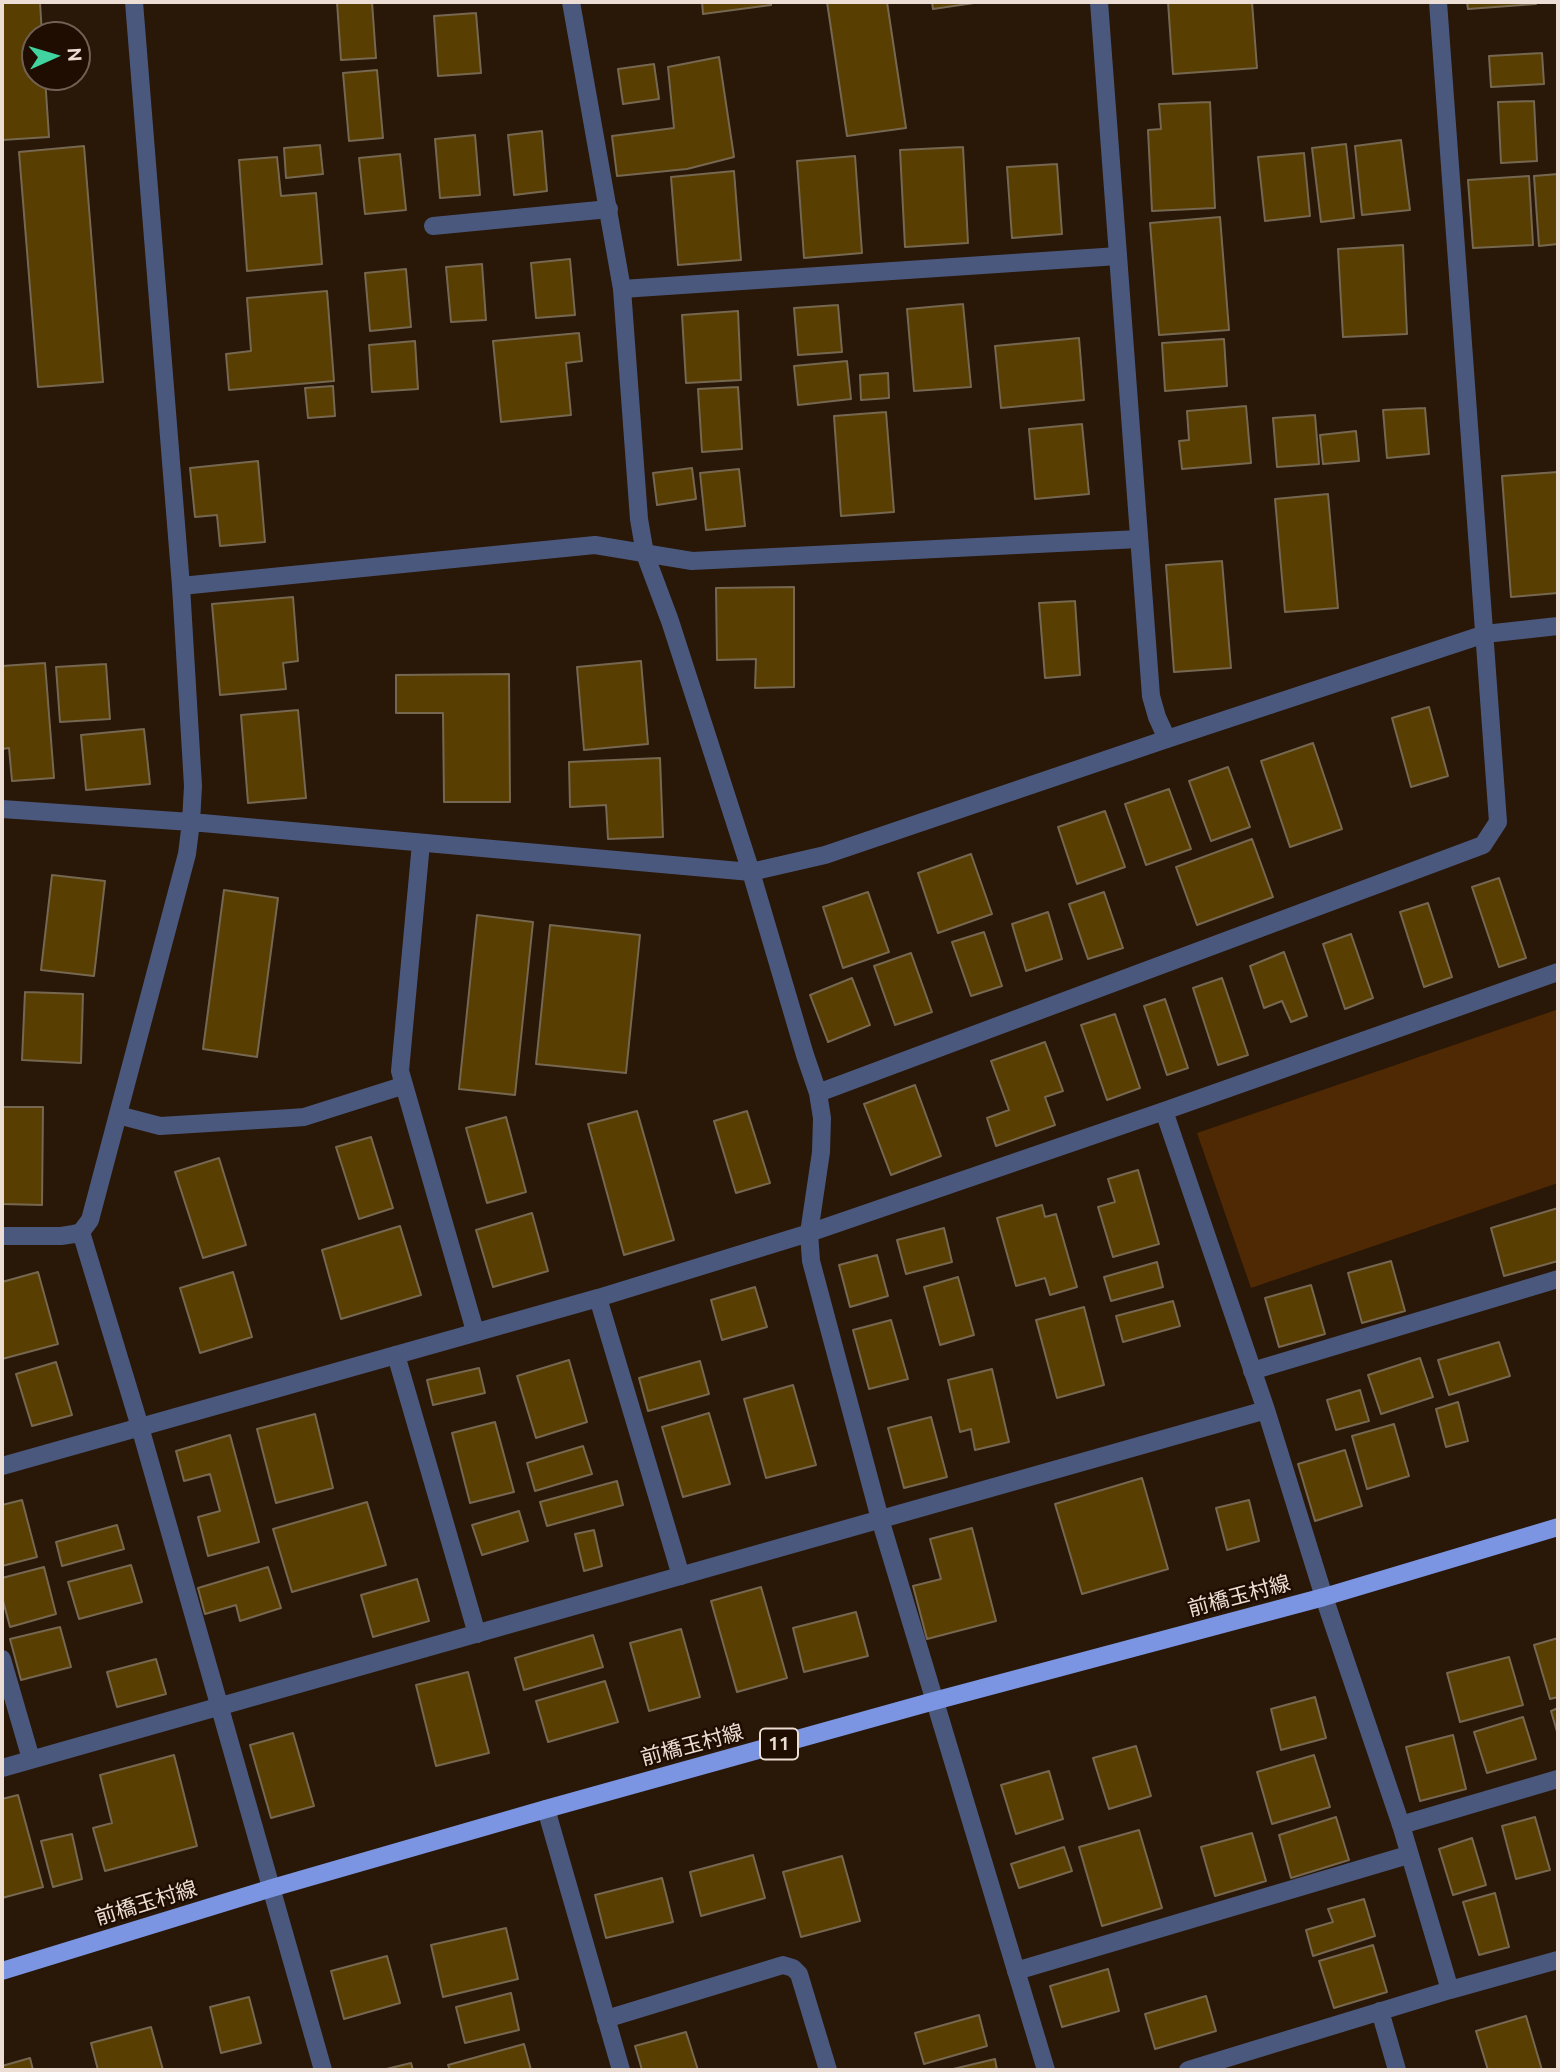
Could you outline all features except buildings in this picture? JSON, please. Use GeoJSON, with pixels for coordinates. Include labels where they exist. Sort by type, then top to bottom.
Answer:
{"type":"FeatureCollection","features":[{"type":"Feature","properties":{"kind":"main road","name":"前橋玉村線"},"geometry":{"type":"LineString","coordinates":[[2,1971],[272,1888],[546,1809],[934,1701],[1324,1597],[1558,1527]]}},
{"type":"Feature","properties":{"kind":"street"},"geometry":{"type":"LineString","coordinates":[[2,1236],[61,1236],[81,1232],[90,1220],[187,855],[191,822],[193,786],[181,586],[134,2]]}},
{"type":"Feature","properties":{"kind":"street"},"geometry":{"type":"LineString","coordinates":[[572,2],[622,289],[639,519],[645,554],[670,621],[751,872],[818,1093],[822,1118],[821,1152],[810,1233],[811,1261],[880,1518],[1046,2070]]}},
{"type":"Feature","properties":{"kind":"street"},"geometry":{"type":"LineString","coordinates":[[1099,2],[1151,696],[1167,738]]}},
{"type":"Feature","properties":{"kind":"street"},"geometry":{"type":"LineString","coordinates":[[818,1093],[1483,845],[1498,822],[1438,2]]}},
{"type":"Feature","properties":{"kind":"street"},"geometry":{"type":"LineString","coordinates":[[433,226],[609,209]]}},
{"type":"Feature","properties":{"kind":"street"},"geometry":{"type":"LineString","coordinates":[[622,289],[1118,256]]}},
{"type":"Feature","properties":{"kind":"street"},"geometry":{"type":"LineString","coordinates":[[181,586],[595,545],[692,561],[1139,539]]}},
{"type":"Feature","properties":{"kind":"street"},"geometry":{"type":"LineString","coordinates":[[2,809],[191,822],[751,872],[825,855],[1167,738],[1485,634],[1558,626]]}},
{"type":"Feature","properties":{"kind":"street"},"geometry":{"type":"LineString","coordinates":[[421,843],[400,1071],[402,1086],[475,1331]]}},
{"type":"Feature","properties":{"kind":"street"},"geometry":{"type":"LineString","coordinates":[[2,1466],[598,1298],[810,1233],[1558,972]]}},
{"type":"Feature","properties":{"kind":"street"},"geometry":{"type":"LineString","coordinates":[[118,1115],[160,1126],[291,1118],[402,1086]]}},
{"type":"Feature","properties":{"kind":"street"},"geometry":{"type":"LineString","coordinates":[[1164,1111],[1266,1410],[1324,1597],[1401,1825],[1450,1990]]}},
{"type":"Feature","properties":{"kind":"street"},"geometry":{"type":"LineString","coordinates":[[81,1232],[140,1427],[323,2070]]}},
{"type":"Feature","properties":{"kind":"street"},"geometry":{"type":"LineString","coordinates":[[1252,1371],[1558,1279]]}},
{"type":"Feature","properties":{"kind":"street"},"geometry":{"type":"LineString","coordinates":[[598,1298],[681,1576]]}},
{"type":"Feature","properties":{"kind":"street"},"geometry":{"type":"LineString","coordinates":[[396,1355],[477,1634]]}},
{"type":"Feature","properties":{"kind":"street"},"geometry":{"type":"LineString","coordinates":[[2,1768],[1266,1410]]}},
{"type":"Feature","properties":{"kind":"street"},"geometry":{"type":"LineString","coordinates":[[2,1659],[31,1759]]}},
{"type":"Feature","properties":{"kind":"street"},"geometry":{"type":"LineString","coordinates":[[1401,1825],[1558,1779]]}},
{"type":"Feature","properties":{"kind":"street"},"geometry":{"type":"LineString","coordinates":[[546,1809],[621,2070]]}},
{"type":"Feature","properties":{"kind":"street"},"geometry":{"type":"LineString","coordinates":[[1016,1971],[1408,1855]]}},
{"type":"Feature","properties":{"kind":"street"},"geometry":{"type":"LineString","coordinates":[[1188,2070],[1558,1960]]}},
{"type":"Feature","properties":{"kind":"street"},"geometry":{"type":"LineString","coordinates":[[606,2019],[783,1965],[793,1968],[799,1974],[828,2070]]}},
{"type":"Feature","properties":{"kind":"street"},"geometry":{"type":"LineString","coordinates":[[1380,2011],[1397,2070]]}},
{"type":"Feature","properties":{"kind":"shaded area"},"geometry":{"type":"Polygon","coordinates":[[[1556,1010],[1558,1183],[1251,1288],[1197,1133],[1556,1010]]]}}]}
